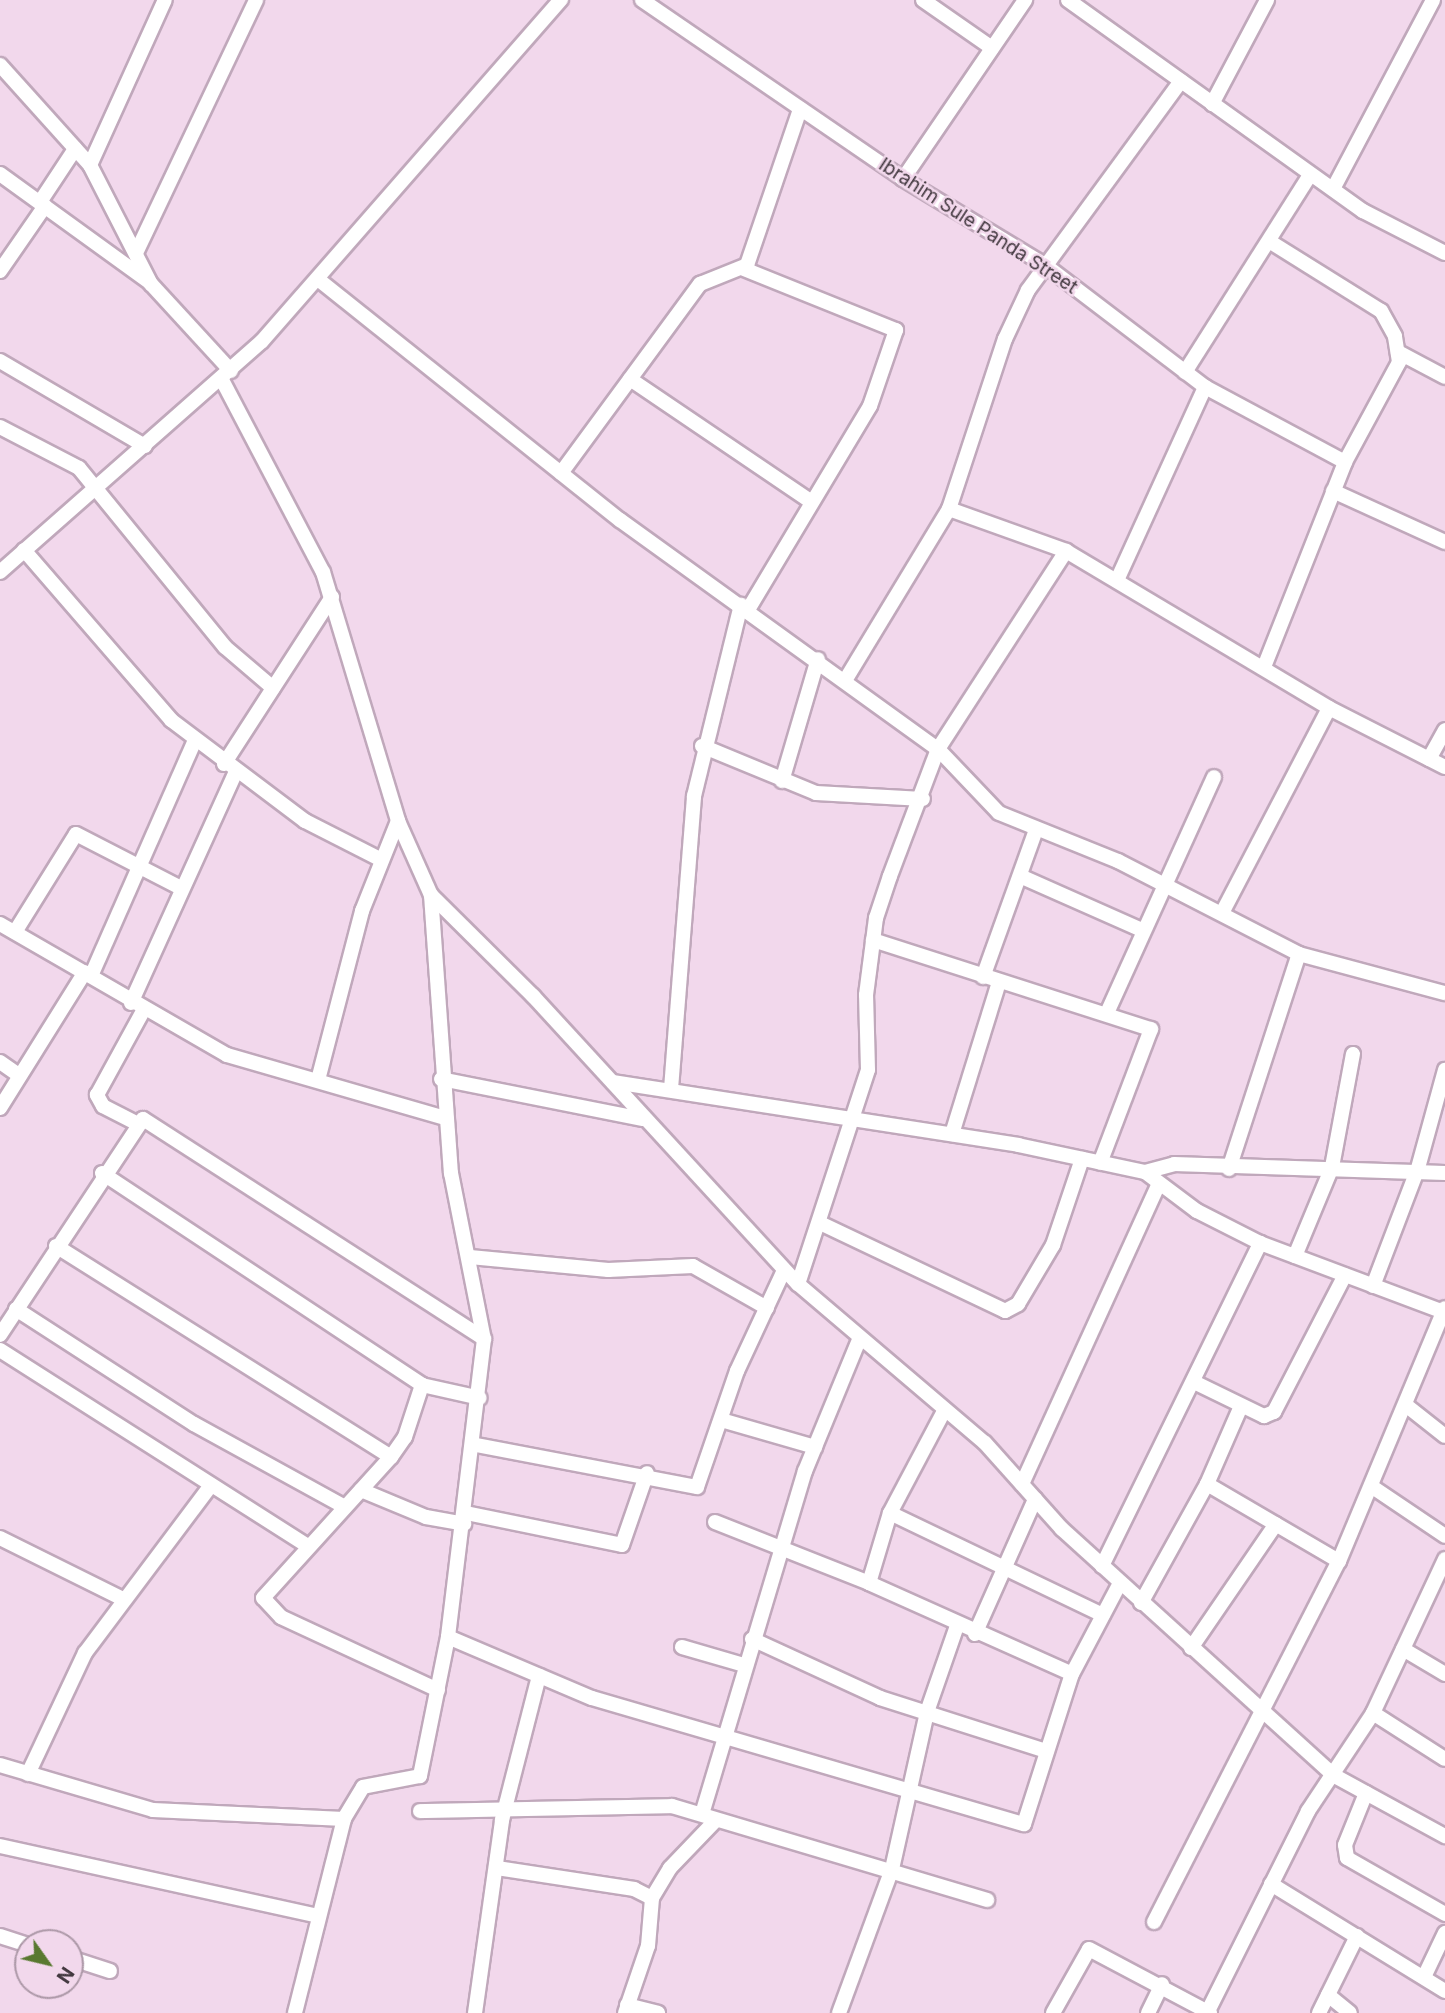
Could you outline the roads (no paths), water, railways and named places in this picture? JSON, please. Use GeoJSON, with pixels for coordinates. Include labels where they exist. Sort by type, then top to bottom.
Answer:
{"type":"FeatureCollection","features":[{"type":"Feature","properties":{"kind":"street"},"geometry":{"type":"LineString","coordinates":[[90,165],[165,0]]}},
{"type":"Feature","properties":{"kind":"street"},"geometry":{"type":"LineString","coordinates":[[0,572],[6,558],[24,550],[226,376],[319,280],[561,0]]}},
{"type":"Feature","properties":{"kind":"street","name":"Ibrahim Sule Panda Street"},"geometry":{"type":"LineString","coordinates":[[642,0],[903,179],[1045,265],[1205,387],[1345,462]]}},
{"type":"Feature","properties":{"kind":"street"},"geometry":{"type":"LineString","coordinates":[[923,0],[992,48]]}},
{"type":"Feature","properties":{"kind":"street"},"geometry":{"type":"LineString","coordinates":[[903,179],[1025,0]]}},
{"type":"Feature","properties":{"kind":"street"},"geometry":{"type":"LineString","coordinates":[[1068,0],[1310,175],[1445,253]]}},
{"type":"Feature","properties":{"kind":"street"},"geometry":{"type":"LineString","coordinates":[[1212,104],[1267,0]]}},
{"type":"Feature","properties":{"kind":"street"},"geometry":{"type":"LineString","coordinates":[[1333,189],[1433,0]]}},
{"type":"Feature","properties":{"kind":"street"},"geometry":{"type":"LineString","coordinates":[[136,253],[254,1]]}},
{"type":"Feature","properties":{"kind":"street"},"geometry":{"type":"LineString","coordinates":[[0,65],[90,165],[151,284],[226,376],[332,597],[398,821],[431,895],[612,1082],[643,1119],[798,1284],[859,1340],[944,1411],[1022,1484],[1120,1583],[1333,1775],[1445,1836]]}},
{"type":"Feature","properties":{"kind":"street"},"geometry":{"type":"LineString","coordinates":[[846,679],[949,509],[1005,339],[1045,265],[1181,81]]}},
{"type":"Feature","properties":{"kind":"street"},"geometry":{"type":"LineString","coordinates":[[744,269],[800,109]]}},
{"type":"Feature","properties":{"kind":"street"},"geometry":{"type":"LineString","coordinates":[[0,271],[75,149]]}},
{"type":"Feature","properties":{"kind":"street"},"geometry":{"type":"LineString","coordinates":[[0,174],[151,284]]}},
{"type":"Feature","properties":{"kind":"street"},"geometry":{"type":"LineString","coordinates":[[1185,372],[1310,175]]}},
{"type":"Feature","properties":{"kind":"street"},"geometry":{"type":"LineString","coordinates":[[1264,667],[1345,462],[1397,367],[1398,352],[1381,311],[1269,241]]}},
{"type":"Feature","properties":{"kind":"street"},"geometry":{"type":"LineString","coordinates":[[561,473],[706,277],[744,269],[896,330],[870,406],[744,608],[702,746],[671,1090]]}},
{"type":"Feature","properties":{"kind":"street"},"geometry":{"type":"LineString","coordinates":[[319,280],[561,473],[744,608],[846,679],[938,749],[980,799],[1036,830],[1162,883],[1299,954],[1445,993]]}},
{"type":"Feature","properties":{"kind":"street"},"geometry":{"type":"LineString","coordinates":[[1398,352],[1445,377]]}},
{"type":"Feature","properties":{"kind":"street"},"geometry":{"type":"LineString","coordinates":[[0,360],[145,446]]}},
{"type":"Feature","properties":{"kind":"street"},"geometry":{"type":"LineString","coordinates":[[630,379],[809,500]]}},
{"type":"Feature","properties":{"kind":"street"},"geometry":{"type":"LineString","coordinates":[[1118,578],[1205,387]]}},
{"type":"Feature","properties":{"kind":"street"},"geometry":{"type":"LineString","coordinates":[[0,427],[69,460],[225,647],[273,688]]}},
{"type":"Feature","properties":{"kind":"street"},"geometry":{"type":"LineString","coordinates":[[1334,491],[1444,537]]}},
{"type":"Feature","properties":{"kind":"street"},"geometry":{"type":"LineString","coordinates":[[949,509],[1066,551],[1118,578],[1329,708],[1445,766]]}},
{"type":"Feature","properties":{"kind":"street"},"geometry":{"type":"LineString","coordinates":[[24,550],[195,740],[305,821],[380,859]]}},
{"type":"Feature","properties":{"kind":"street"},"geometry":{"type":"LineString","coordinates":[[798,1284],[857,1119],[868,1070],[866,995],[873,940],[890,876],[923,799],[938,749],[1066,551]]}},
{"type":"Feature","properties":{"kind":"street"},"geometry":{"type":"LineString","coordinates":[[138,1124],[103,1106],[97,1095],[137,1007],[181,888],[230,768],[273,688],[332,597]]}},
{"type":"Feature","properties":{"kind":"street"},"geometry":{"type":"LineString","coordinates":[[782,781],[818,659]]}},
{"type":"Feature","properties":{"kind":"street"},"geometry":{"type":"LineString","coordinates":[[1222,913],[1329,708]]}},
{"type":"Feature","properties":{"kind":"street"},"geometry":{"type":"LineString","coordinates":[[1429,759],[1445,730]]}},
{"type":"Feature","properties":{"kind":"street"},"geometry":{"type":"LineString","coordinates":[[0,1108],[88,974],[195,740]]}},
{"type":"Feature","properties":{"kind":"street"},"geometry":{"type":"LineString","coordinates":[[702,746],[816,793],[923,799]]}},
{"type":"Feature","properties":{"kind":"street"},"geometry":{"type":"LineString","coordinates":[[1107,1013],[1162,883],[1214,777]]}},
{"type":"Feature","properties":{"kind":"street"},"geometry":{"type":"LineString","coordinates":[[318,1080],[337,995],[380,859],[398,821]]}},
{"type":"Feature","properties":{"kind":"street"},"geometry":{"type":"LineString","coordinates":[[983,977],[1036,830]]}},
{"type":"Feature","properties":{"kind":"street"},"geometry":{"type":"LineString","coordinates":[[15,932],[76,834],[181,888]]}},
{"type":"Feature","properties":{"kind":"street"},"geometry":{"type":"LineString","coordinates":[[1020,876],[1142,930]]}},
{"type":"Feature","properties":{"kind":"street"},"geometry":{"type":"LineString","coordinates":[[295,2013],[344,1819],[363,1787],[420,1776],[448,1637],[475,1445],[484,1339],[445,1118],[431,895]]}},
{"type":"Feature","properties":{"kind":"street"},"geometry":{"type":"LineString","coordinates":[[0,924],[88,974],[137,1007],[227,1055],[445,1118]]}},
{"type":"Feature","properties":{"kind":"street"},"geometry":{"type":"LineString","coordinates":[[873,940],[999,982],[1146,1024],[1152,1037],[1100,1163]]}},
{"type":"Feature","properties":{"kind":"street"},"geometry":{"type":"LineString","coordinates":[[1229,1169],[1299,954]]}},
{"type":"Feature","properties":{"kind":"street"},"geometry":{"type":"LineString","coordinates":[[952,1134],[999,982]]}},
{"type":"Feature","properties":{"kind":"street"},"geometry":{"type":"LineString","coordinates":[[1295,1256],[1332,1167],[1353,1054]]}},
{"type":"Feature","properties":{"kind":"street"},"geometry":{"type":"LineString","coordinates":[[0,1062],[20,1076]]}},
{"type":"Feature","properties":{"kind":"street"},"geometry":{"type":"LineString","coordinates":[[1373,1286],[1418,1168],[1445,1070]]}},
{"type":"Feature","properties":{"kind":"street"},"geometry":{"type":"LineString","coordinates":[[441,1079],[643,1119]]}},
{"type":"Feature","properties":{"kind":"street"},"geometry":{"type":"LineString","coordinates":[[612,1082],[952,1134],[1145,1172],[1174,1164],[1229,1169],[1418,1168],[1445,1173]]}},
{"type":"Feature","properties":{"kind":"street"},"geometry":{"type":"LineString","coordinates":[[0,1335],[102,1172],[138,1124],[150,1120],[484,1339]]}},
{"type":"Feature","properties":{"kind":"street"},"geometry":{"type":"LineString","coordinates":[[820,1223],[1005,1311],[1018,1304],[1053,1245],[1082,1159]]}},
{"type":"Feature","properties":{"kind":"street"},"geometry":{"type":"LineString","coordinates":[[102,1172],[422,1385],[480,1398]]}},
{"type":"Feature","properties":{"kind":"street"},"geometry":{"type":"LineString","coordinates":[[1145,1172],[1159,1184],[1259,1243],[1444,1310],[1407,1406],[1339,1561],[1154,1922]]}},
{"type":"Feature","properties":{"kind":"street"},"geometry":{"type":"LineString","coordinates":[[1022,1484],[1159,1184]]}},
{"type":"Feature","properties":{"kind":"street"},"geometry":{"type":"LineString","coordinates":[[1102,1566],[1196,1383],[1259,1243]]}},
{"type":"Feature","properties":{"kind":"street"},"geometry":{"type":"LineString","coordinates":[[56,1246],[391,1457]]}},
{"type":"Feature","properties":{"kind":"street"},"geometry":{"type":"LineString","coordinates":[[470,1257],[608,1270],[693,1266],[767,1308]]}},
{"type":"Feature","properties":{"kind":"street"},"geometry":{"type":"LineString","coordinates":[[475,1445],[648,1473],[696,1487],[784,1270]]}},
{"type":"Feature","properties":{"kind":"street"},"geometry":{"type":"LineString","coordinates":[[1196,1383],[1264,1416],[1274,1412],[1345,1275]]}},
{"type":"Feature","properties":{"kind":"street"},"geometry":{"type":"LineString","coordinates":[[16,1309],[194,1424],[345,1507]]}},
{"type":"Feature","properties":{"kind":"street"},"geometry":{"type":"LineString","coordinates":[[658,2013],[626,2009],[648,1946],[652,1898],[670,1868],[709,1817],[722,1737],[752,1639],[815,1447],[859,1340]]}},
{"type":"Feature","properties":{"kind":"street"},"geometry":{"type":"LineString","coordinates":[[0,1350],[309,1547]]}},
{"type":"Feature","properties":{"kind":"street"},"geometry":{"type":"LineString","coordinates":[[422,1385],[405,1437],[391,1457],[309,1547],[264,1603],[325,1639],[438,1690]]}},
{"type":"Feature","properties":{"kind":"street"},"geometry":{"type":"LineString","coordinates":[[1141,1602],[1208,1484],[1241,1406]]}},
{"type":"Feature","properties":{"kind":"street"},"geometry":{"type":"LineString","coordinates":[[1407,1406],[1445,1436]]}},
{"type":"Feature","properties":{"kind":"street"},"geometry":{"type":"LineString","coordinates":[[869,1584],[890,1513],[944,1411]]}},
{"type":"Feature","properties":{"kind":"street"},"geometry":{"type":"LineString","coordinates":[[721,1420],[815,1447]]}},
{"type":"Feature","properties":{"kind":"street"},"geometry":{"type":"LineString","coordinates":[[361,1490],[425,1517],[465,1519],[622,1545],[648,1473]]}},
{"type":"Feature","properties":{"kind":"street"},"geometry":{"type":"LineString","coordinates":[[1208,1484],[1339,1561]]}},
{"type":"Feature","properties":{"kind":"street"},"geometry":{"type":"LineString","coordinates":[[28,1774],[85,1653],[121,1598],[211,1485]]}},
{"type":"Feature","properties":{"kind":"street"},"geometry":{"type":"LineString","coordinates":[[1371,1486],[1445,1536]]}},
{"type":"Feature","properties":{"kind":"street"},"geometry":{"type":"LineString","coordinates":[[975,1634],[1004,1563],[1035,1499]]}},
{"type":"Feature","properties":{"kind":"street"},"geometry":{"type":"LineString","coordinates":[[890,1513],[1004,1563],[1103,1615]]}},
{"type":"Feature","properties":{"kind":"street"},"geometry":{"type":"LineString","coordinates":[[715,1522],[782,1545],[957,1626],[1072,1674]]}},
{"type":"Feature","properties":{"kind":"street"},"geometry":{"type":"LineString","coordinates":[[1191,1648],[1276,1524]]}},
{"type":"Feature","properties":{"kind":"street"},"geometry":{"type":"LineString","coordinates":[[0,1538],[121,1598]]}},
{"type":"Feature","properties":{"kind":"street"},"geometry":{"type":"LineString","coordinates":[[1053,2013],[1089,1949],[1162,1984],[1208,2012],[1271,1884],[1333,1775],[1373,1713],[1445,1559]]}},
{"type":"Feature","properties":{"kind":"street"},"geometry":{"type":"LineString","coordinates":[[448,1637],[539,1676],[722,1737],[1024,1824],[1072,1674],[1120,1583]]}},
{"type":"Feature","properties":{"kind":"street"},"geometry":{"type":"LineString","coordinates":[[839,2013],[892,1870],[927,1712],[957,1626]]}},
{"type":"Feature","properties":{"kind":"street"},"geometry":{"type":"LineString","coordinates":[[752,1639],[880,1698],[1046,1751]]}},
{"type":"Feature","properties":{"kind":"street"},"geometry":{"type":"LineString","coordinates":[[682,1647],[744,1665]]}},
{"type":"Feature","properties":{"kind":"street"},"geometry":{"type":"LineString","coordinates":[[1403,1649],[1445,1674]]}},
{"type":"Feature","properties":{"kind":"street"},"geometry":{"type":"LineString","coordinates":[[475,2013],[504,1814],[539,1676]]}},
{"type":"Feature","properties":{"kind":"street"},"geometry":{"type":"LineString","coordinates":[[1373,1713],[1445,1759]]}},
{"type":"Feature","properties":{"kind":"street"},"geometry":{"type":"LineString","coordinates":[[0,1765],[153,1810],[344,1819]]}},
{"type":"Feature","properties":{"kind":"street"},"geometry":{"type":"LineString","coordinates":[[1366,1793],[1345,1845],[1347,1858],[1445,1914]]}},
{"type":"Feature","properties":{"kind":"street"},"geometry":{"type":"LineString","coordinates":[[420,1811],[504,1814],[560,1804],[673,1806],[987,1900]]}},
{"type":"Feature","properties":{"kind":"street"},"geometry":{"type":"LineString","coordinates":[[0,1846],[318,1916]]}},
{"type":"Feature","properties":{"kind":"street"},"geometry":{"type":"LineString","coordinates":[[497,1868],[634,1889],[652,1898]]}},
{"type":"Feature","properties":{"kind":"street"},"geometry":{"type":"LineString","coordinates":[[1271,1884],[1445,1991]]}},
{"type":"Feature","properties":{"kind":"street"},"geometry":{"type":"LineString","coordinates":[[1424,1977],[1445,1933]]}},
{"type":"Feature","properties":{"kind":"street"},"geometry":{"type":"LineString","coordinates":[[1320,2013],[1357,1936]]}},
{"type":"Feature","properties":{"kind":"street"},"geometry":{"type":"LineString","coordinates":[[84,1963],[110,1971]]}},
{"type":"Feature","properties":{"kind":"street"},"geometry":{"type":"LineString","coordinates":[[1148,2013],[1162,1984]]}},
{"type":"Feature","properties":{"kind":"street"},"geometry":{"type":"LineString","coordinates":[[1328,1995],[1350,2013]]}}]}
